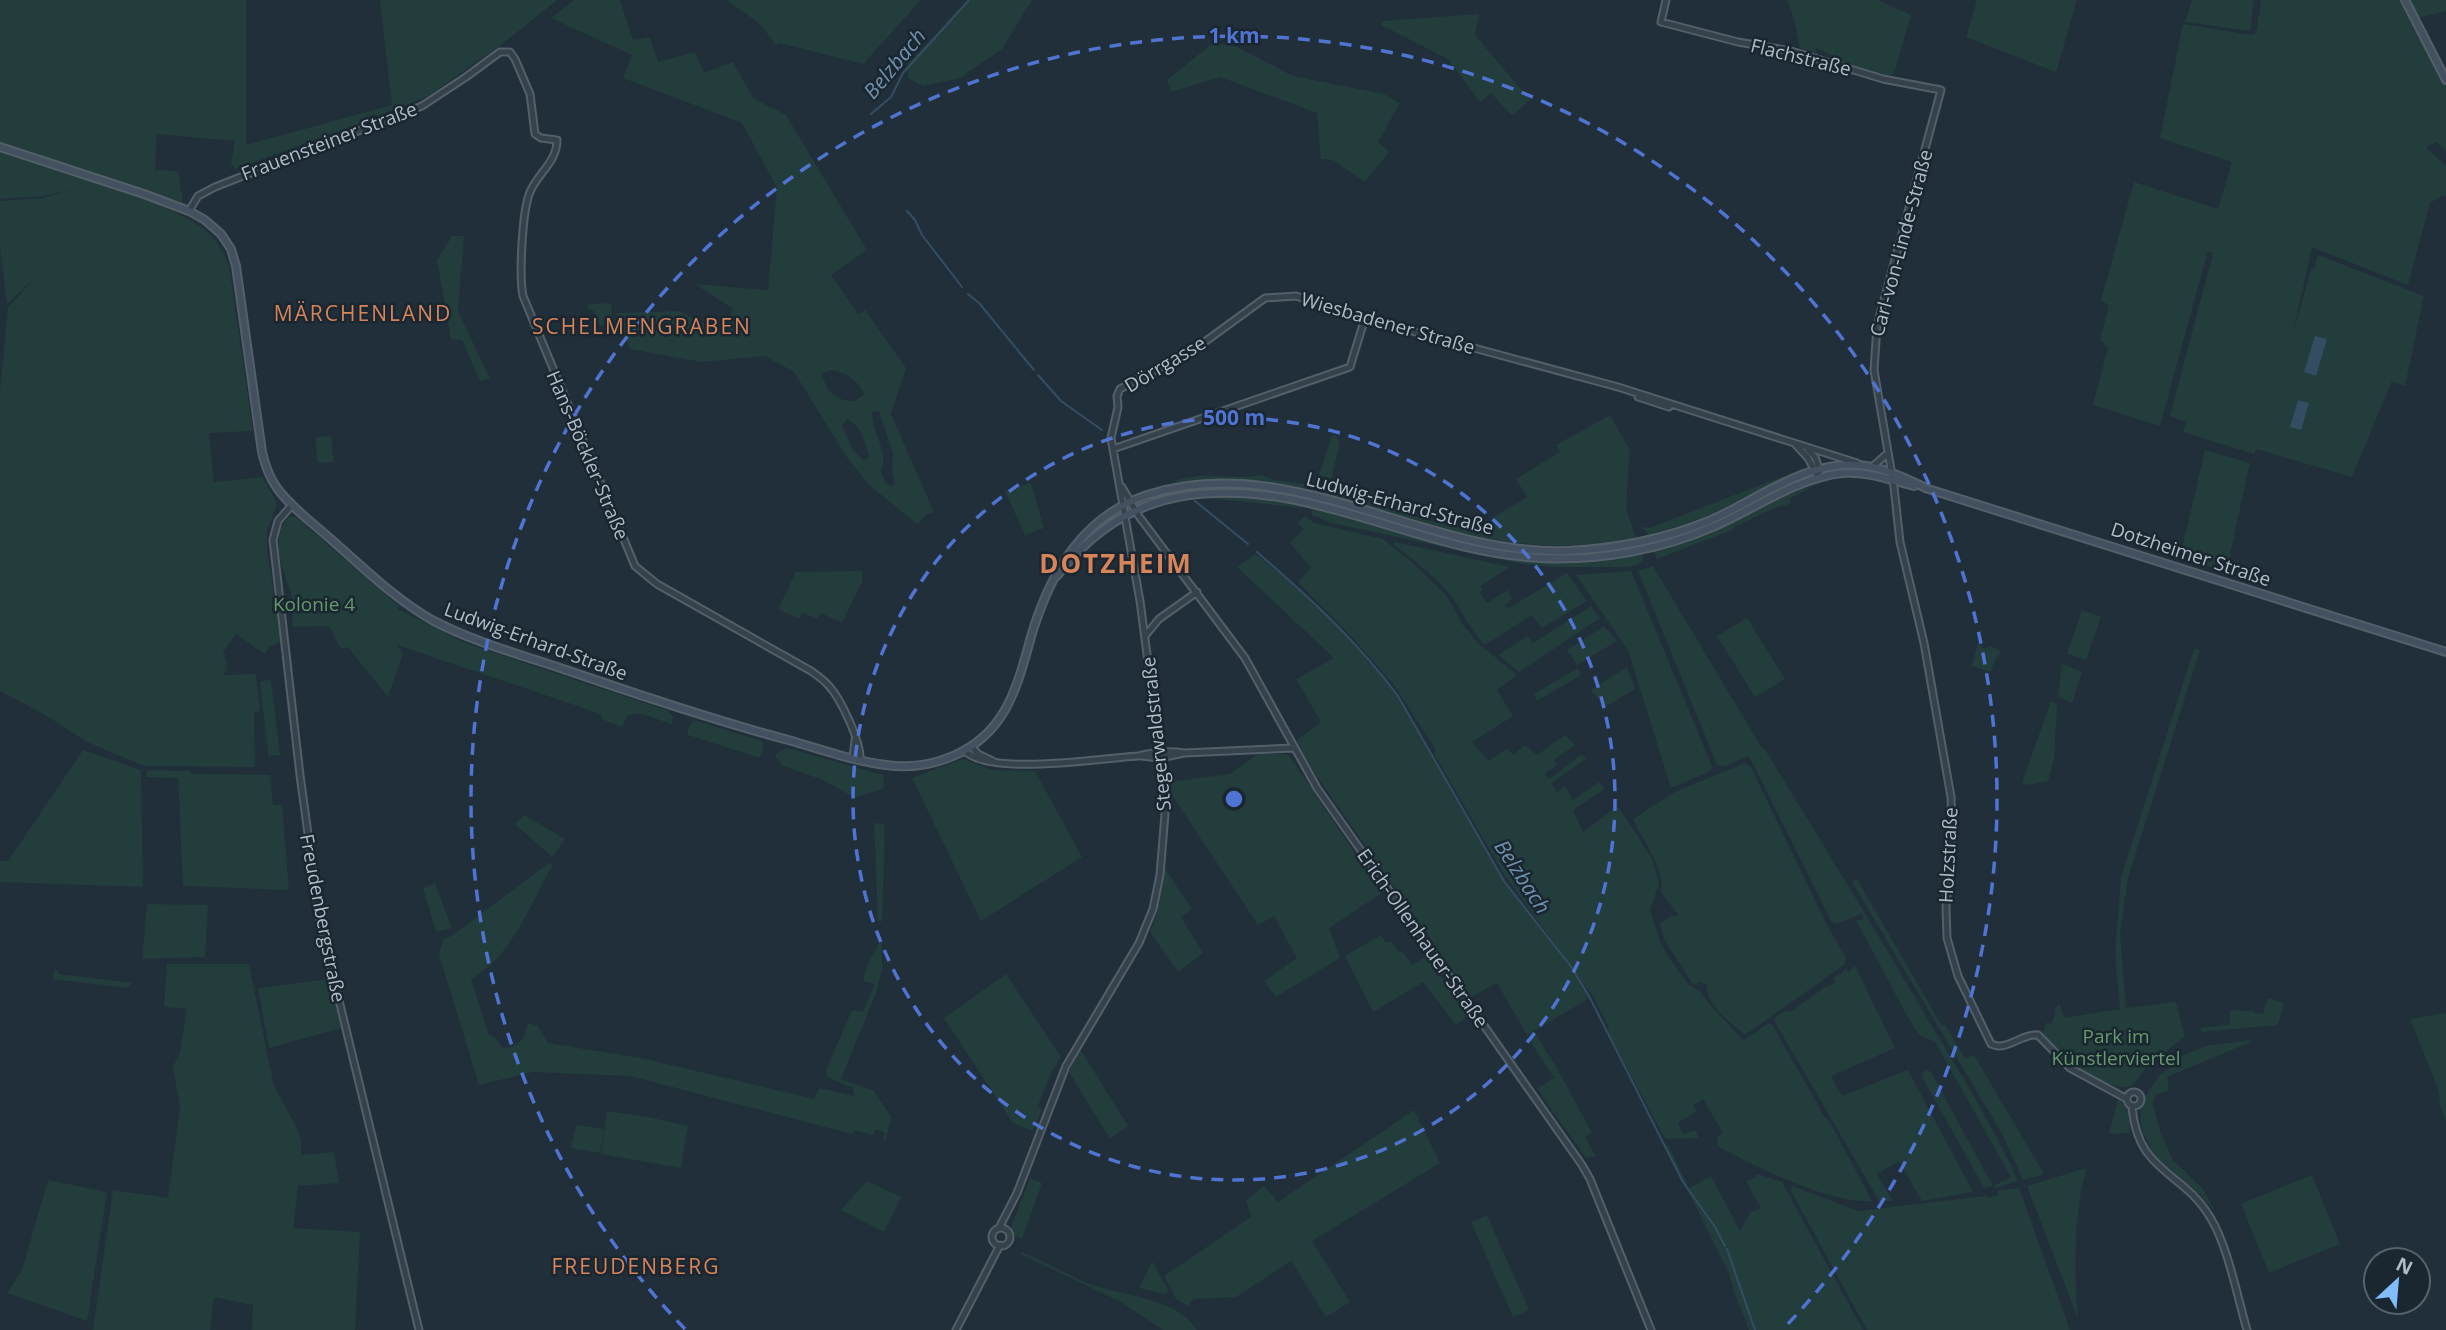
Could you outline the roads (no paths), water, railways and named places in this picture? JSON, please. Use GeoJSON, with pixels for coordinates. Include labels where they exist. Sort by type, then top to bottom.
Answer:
{"type":"FeatureCollection","features":[{"type":"Feature","properties":{"kind":"main road"},"geometry":{"type":"LineString","coordinates":[[2404,0],[2446,80]]}},
{"type":"Feature","properties":{"kind":"main road","name":"Ludwig-Erhard-Straße"},"geometry":{"type":"LineString","coordinates":[[0,147],[144,194],[189,211],[214,227],[227,242],[234,256],[263,459],[275,485],[292,505],[411,607],[447,627],[648,698],[761,733],[889,765],[909,766],[939,761],[971,746],[993,726],[1015,693],[1040,610],[1059,567],[1077,541],[1123,505],[1167,491],[1222,485],[1255,485],[1480,543],[1530,550],[1568,551],[1636,543],[1673,533],[1713,519],[1786,482],[1817,470],[1848,465],[1863,466],[1872,467],[1892,477]]}},
{"type":"Feature","properties":{"kind":"main road","name":"Ludwig-Erhard-Straße"},"geometry":{"type":"LineString","coordinates":[[1319,501],[1479,550],[1522,557],[1576,558],[1639,550],[1685,537],[1716,526],[1819,478],[1854,473],[1892,477]]}},
{"type":"Feature","properties":{"kind":"main road","name":"Dotzheimer Straße"},"geometry":{"type":"LineString","coordinates":[[1892,477],[2446,652]]}},
{"type":"Feature","properties":{"kind":"main road","name":"Ludwig-Erhard-Straße"},"geometry":{"type":"LineString","coordinates":[[1050,586],[1072,556],[1093,536],[1124,515],[1144,506],[1173,498],[1222,492],[1303,497]]}},
{"type":"Feature","properties":{"kind":"street","name":"Flachstraße"},"geometry":{"type":"LineString","coordinates":[[1666,0],[1661,22],[1738,42],[1791,51],[1883,79],[1941,90]]}},
{"type":"Feature","properties":{"kind":"street","name":"Frauensteiner Straße"},"geometry":{"type":"LineString","coordinates":[[189,211],[198,196],[215,187],[422,106],[500,52],[508,51]]}},
{"type":"Feature","properties":{"kind":"street","name":"Hans-Böckler-Straße"},"geometry":{"type":"LineString","coordinates":[[508,51],[513,56],[530,94],[535,134],[541,138],[557,140],[555,154],[531,189],[527,204],[521,277],[523,296],[635,566],[657,584],[820,677],[834,692],[855,738],[857,758]]}},
{"type":"Feature","properties":{"kind":"street","name":"Carl-von-Linde-Straße"},"geometry":{"type":"LineString","coordinates":[[1892,477],[1874,370],[1875,336],[1941,90]]}},
{"type":"Feature","properties":{"kind":"street","name":"Wiesbadener Straße"},"geometry":{"type":"LineString","coordinates":[[1213,335],[1265,298],[1300,297],[1365,318],[1618,387],[1863,466]]}},
{"type":"Feature","properties":{"kind":"street"},"geometry":{"type":"LineString","coordinates":[[1113,449],[1350,367],[1365,318]]}},
{"type":"Feature","properties":{"kind":"street","name":"Dörrgasse"},"geometry":{"type":"LineString","coordinates":[[1117,393],[1195,349],[1213,335]]}},
{"type":"Feature","properties":{"kind":"street","name":"Stegerwaldstraße"},"geometry":{"type":"LineString","coordinates":[[1002,1229],[1009,1238],[1006,1243],[997,1244],[993,1233],[1002,1229],[1066,1066],[1139,943],[1153,909],[1160,875],[1165,814],[1160,755],[1142,613],[1111,438],[1118,407],[1117,393]]}},
{"type":"Feature","properties":{"kind":"street"},"geometry":{"type":"LineString","coordinates":[[1794,444],[1817,470]]}},
{"type":"Feature","properties":{"kind":"street"},"geometry":{"type":"LineString","coordinates":[[1805,447],[1815,457],[1819,478]]}},
{"type":"Feature","properties":{"kind":"street"},"geometry":{"type":"LineString","coordinates":[[1872,467],[1887,454]]}},
{"type":"Feature","properties":{"kind":"street","name":"Holzstraße"},"geometry":{"type":"LineString","coordinates":[[1892,477],[1901,550],[1926,650],[1951,797],[1952,829],[1945,917],[1947,938],[1955,967],[1993,1045],[2000,1047],[2030,1034],[2038,1035],[2070,1068],[2128,1096]]}},
{"type":"Feature","properties":{"kind":"street","name":"Stegerwaldstraße"},"geometry":{"type":"LineString","coordinates":[[1121,484],[1130,502]]}},
{"type":"Feature","properties":{"kind":"street","name":"Erich-Ollenhauer-Straße"},"geometry":{"type":"LineString","coordinates":[[1130,502],[1245,658],[1317,788],[1582,1164],[1650,1327]]}},
{"type":"Feature","properties":{"kind":"street","name":"Freudenbergstraße"},"geometry":{"type":"LineString","coordinates":[[292,505],[278,521],[273,540],[315,893],[327,957],[419,1330]]}},
{"type":"Feature","properties":{"kind":"street"},"geometry":{"type":"LineString","coordinates":[[1143,522],[1144,506]]}},
{"type":"Feature","properties":{"kind":"street"},"geometry":{"type":"LineString","coordinates":[[1184,601],[1188,590],[1186,579]]}},
{"type":"Feature","properties":{"kind":"street"},"geometry":{"type":"LineString","coordinates":[[1145,636],[1159,620],[1197,593]]}},
{"type":"Feature","properties":{"kind":"street"},"geometry":{"type":"LineString","coordinates":[[1142,613],[1151,620],[1159,620]]}},
{"type":"Feature","properties":{"kind":"street"},"geometry":{"type":"LineString","coordinates":[[1266,748],[1289,740]]}},
{"type":"Feature","properties":{"kind":"street"},"geometry":{"type":"LineString","coordinates":[[971,746],[978,754],[999,763]]}},
{"type":"Feature","properties":{"kind":"street"},"geometry":{"type":"LineString","coordinates":[[964,750],[975,759],[1025,765],[1293,748]]}},
{"type":"Feature","properties":{"kind":"street"},"geometry":{"type":"LineString","coordinates":[[2135,1105],[2141,1101],[2140,1095],[2134,1091],[2128,1096],[2135,1105],[2140,1143],[2150,1157],[2196,1198],[2212,1220],[2247,1330]]}},
{"type":"Feature","properties":{"kind":"street"},"geometry":{"type":"LineString","coordinates":[[956,1330],[997,1244]]}},
{"type":"Feature","properties":{"kind":"water"},"geometry":{"type":"Polygon","coordinates":[[[2315,336],[2327,339],[2316,376],[2304,372],[2315,336]]]}},
{"type":"Feature","properties":{"kind":"water"},"geometry":{"type":"Polygon","coordinates":[[[2298,400],[2309,403],[2301,430],[2290,427],[2298,400]]]}},
{"type":"Feature","properties":{"kind":"waterway","name":"Belzbach"},"geometry":{"type":"LineString","coordinates":[[871,114],[891,97],[903,73],[969,0]]}},
{"type":"Feature","properties":{"kind":"waterway","name":"Belzbach"},"geometry":{"type":"LineString","coordinates":[[907,211],[962,287]]}},
{"type":"Feature","properties":{"kind":"waterway","name":"Belzbach"},"geometry":{"type":"LineString","coordinates":[[968,294],[979,303],[1034,370]]}},
{"type":"Feature","properties":{"kind":"waterway","name":"Belzbach"},"geometry":{"type":"LineString","coordinates":[[1038,375],[1061,401],[1102,430]]}},
{"type":"Feature","properties":{"kind":"waterway","name":"Belzbach"},"geometry":{"type":"LineString","coordinates":[[1195,501],[1248,544]]}},
{"type":"Feature","properties":{"kind":"waterway","name":"Belzbach"},"geometry":{"type":"LineString","coordinates":[[1257,552],[1332,620],[1398,696],[1504,881],[1572,968],[1589,996],[1683,1182],[1725,1246]]}},
{"type":"Feature","properties":{"kind":"waterway","name":"Belzbach"},"geometry":{"type":"LineString","coordinates":[[1727,1249],[1755,1330]]}},
{"type":"Feature","properties":{"kind":"district","name":"MÄRCHENLAND"},"geometry":{"type":"Point","coordinates":[363,314]}},
{"type":"Feature","properties":{"kind":"district","name":"SCHELMENGRABEN"},"geometry":{"type":"Point","coordinates":[642,327]}},
{"type":"Feature","properties":{"kind":"district","name":"DOTZHEIM"},"geometry":{"type":"Point","coordinates":[1116,564]}},
{"type":"Feature","properties":{"kind":"district","name":"FREUDENBERG"},"geometry":{"type":"Point","coordinates":[636,1267]}},
{"type":"Feature","properties":{"kind":"park label","name":"Kolonie 4"},"geometry":{"type":"Point","coordinates":[314,604]}},
{"type":"Feature","properties":{"kind":"park label","name":"Park im Künstlerviertel"},"geometry":{"type":"Point","coordinates":[2116,1047]}}]}
